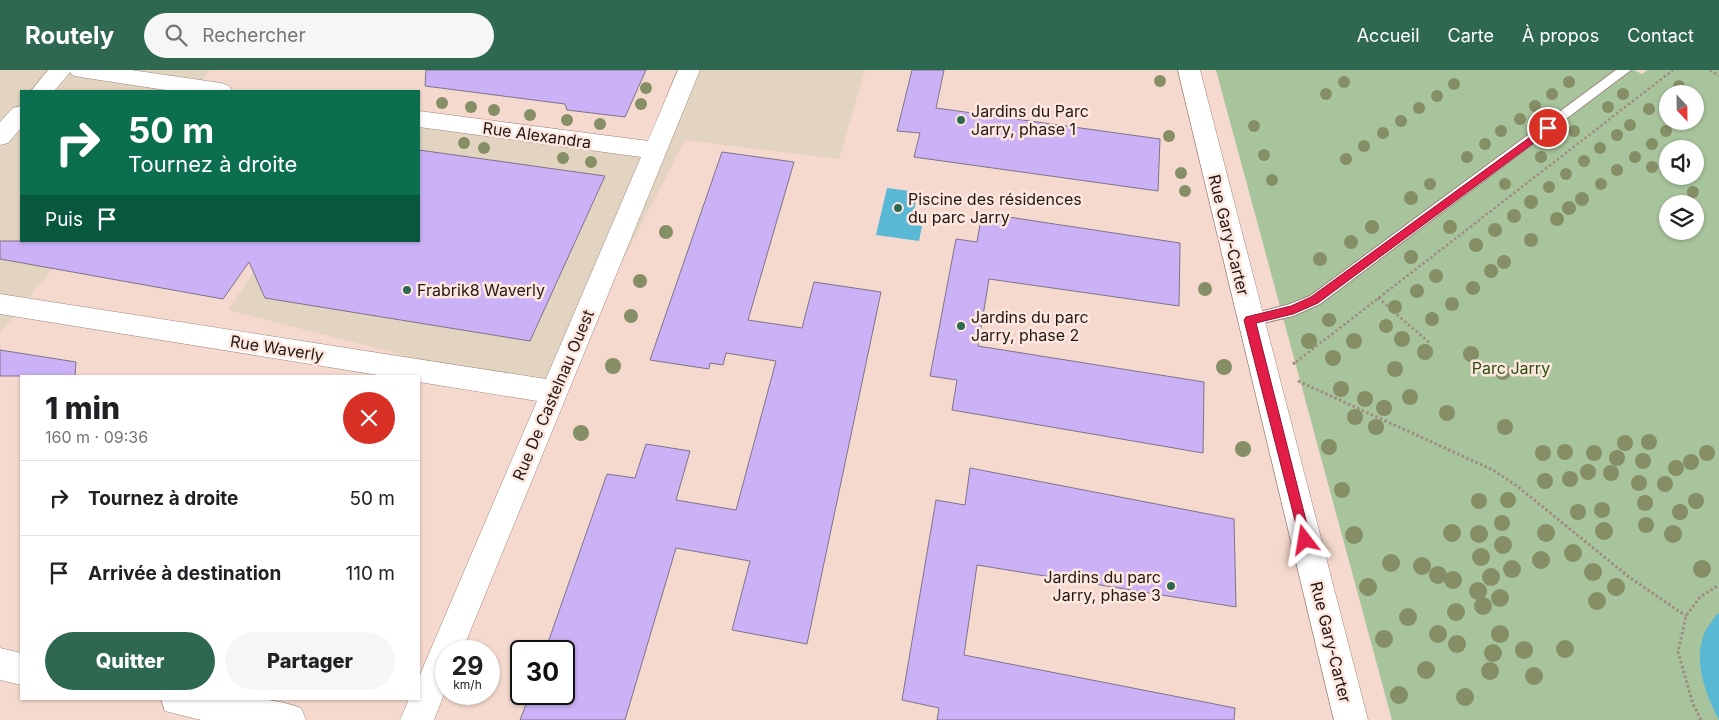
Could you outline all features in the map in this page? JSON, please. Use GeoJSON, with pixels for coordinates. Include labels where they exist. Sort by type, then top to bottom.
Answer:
{"type":"FeatureCollection","features":[{"type":"Feature","properties":{"kind":"street"},"geometry":{"type":"LineString","coordinates":[[43,90],[61,70]]}},
{"type":"Feature","properties":{"kind":"street"},"geometry":{"type":"LineString","coordinates":[[80,70],[214,90]]}},
{"type":"Feature","properties":{"kind":"street","name":"Rue De Castelnau Ouest"},"geometry":{"type":"LineString","coordinates":[[417,720],[689,70]]}},
{"type":"Feature","properties":{"kind":"street","name":"Rue Gary-Carter"},"geometry":{"type":"LineString","coordinates":[[1188,70],[1351,720]]}},
{"type":"Feature","properties":{"kind":"street"},"geometry":{"type":"LineString","coordinates":[[0,137],[20,115]]}},
{"type":"Feature","properties":{"kind":"street","name":"Rue Alexandra"},"geometry":{"type":"LineString","coordinates":[[420,119],[656,151]]}},
{"type":"Feature","properties":{"kind":"street","name":"Rue Waverly"},"geometry":{"type":"LineString","coordinates":[[0,304],[555,392]]}},
{"type":"Feature","properties":{"kind":"street"},"geometry":{"type":"LineString","coordinates":[[0,664],[20,668]]}},
{"type":"Feature","properties":{"kind":"street"},"geometry":{"type":"LineString","coordinates":[[182,700],[289,720]]}},
{"type":"Feature","properties":{"kind":"lane"},"geometry":{"type":"LineString","coordinates":[[1250,320],[1293,310],[1315,300],[1625,70]]}},
{"type":"Feature","properties":{"kind":"path"},"geometry":{"type":"LineString","coordinates":[[1292,365],[1673,70]]}},
{"type":"Feature","properties":{"kind":"path"},"geometry":{"type":"LineString","coordinates":[[1710,70],[1719,76]]}},
{"type":"Feature","properties":{"kind":"path"},"geometry":{"type":"LineString","coordinates":[[1378,298],[1431,344]]}},
{"type":"Feature","properties":{"kind":"path"},"geometry":{"type":"LineString","coordinates":[[1298,382],[1493,470],[1518,486],[1629,577],[1686,616]]}},
{"type":"Feature","properties":{"kind":"path"},"geometry":{"type":"LineString","coordinates":[[1701,720],[1693,704],[1678,652],[1686,616],[1700,597],[1719,585]]}},
{"type":"Feature","properties":{"kind":"shaded area"},"geometry":{"type":"Polygon","coordinates":[[[0,70],[210,70],[195,90],[20,90],[20,242],[74,242],[0,333],[0,70]]]}},
{"type":"Feature","properties":{"kind":"shaded area"},"geometry":{"type":"Polygon","coordinates":[[[690,70],[865,70],[839,159],[685,140],[555,392],[527,387],[228,310],[274,242],[420,242],[420,119],[655,151],[690,70]]]}},
{"type":"Feature","properties":{"kind":"green space","name":"Parc Jarry"},"geometry":{"type":"Polygon","coordinates":[[[1216,70],[1634,70],[1642,74],[1648,70],[1719,70],[1719,720],[1392,720],[1216,70]]]}},
{"type":"Feature","properties":{"kind":"water","name":"Piscine des résidences du parc Jarry"},"geometry":{"type":"Polygon","coordinates":[[[887,188],[918,192],[911,224],[922,226],[919,241],[876,235],[887,188]]]}},
{"type":"Feature","properties":{"kind":"water"},"geometry":{"type":"Polygon","coordinates":[[[1717,614],[1719,614],[1719,720],[1702,678],[1700,667],[1701,645],[1704,634],[1717,614]]]}},
{"type":"Feature","properties":{"kind":"building"},"geometry":{"type":"Polygon","coordinates":[[[426,70],[646,70],[625,117],[567,110],[565,104],[425,86],[426,70]]]}},
{"type":"Feature","properties":{"kind":"building","name":"Jardins du Parc Jarry, phase 1"},"geometry":{"type":"Polygon","coordinates":[[[912,70],[944,70],[936,108],[1160,139],[1158,191],[914,157],[920,133],[897,131],[912,70]]]}},
{"type":"Feature","properties":{"kind":"building"},"geometry":{"type":"Polygon","coordinates":[[[420,150],[605,176],[530,341],[265,298],[249,262],[223,299],[0,259],[0,241],[420,242],[420,150]]]}},
{"type":"Feature","properties":{"kind":"building"},"geometry":{"type":"Polygon","coordinates":[[[722,152],[794,162],[748,320],[802,328],[814,282],[881,292],[807,644],[732,630],[750,561],[676,548],[625,720],[520,720],[526,705],[575,705],[575,640],[549,640],[607,474],[635,478],[646,444],[690,451],[676,500],[736,510],[776,361],[726,353],[723,365],[710,363],[709,369],[650,360],[722,152]]]}},
{"type":"Feature","properties":{"kind":"building","name":"Jardins du parc Jarry, phase 2"},"geometry":{"type":"Polygon","coordinates":[[[982,213],[1180,243],[1179,306],[989,279],[978,346],[1204,382],[1203,453],[952,410],[957,380],[930,376],[956,239],[977,242],[982,213]]]}},
{"type":"Feature","properties":{"kind":"building"},"geometry":{"type":"Polygon","coordinates":[[[0,350],[76,362],[75,375],[0,376],[0,350]]]}},
{"type":"Feature","properties":{"kind":"building","name":"Jardins du parc Jarry, phase 3"},"geometry":{"type":"Polygon","coordinates":[[[970,468],[1234,519],[1236,607],[977,565],[964,655],[1235,708],[1234,720],[937,720],[939,708],[902,700],[936,500],[965,505],[970,468]]]}},
{"type":"Feature","properties":{"kind":"place","name":"Jardins du Parc Jarry, phase 1"},"geometry":{"type":"Point","coordinates":[961,120]}},
{"type":"Feature","properties":{"kind":"place","name":"Piscine des résidences du parc Jarry"},"geometry":{"type":"Point","coordinates":[898,208]}},
{"type":"Feature","properties":{"kind":"place","name":"Frabrik8 Waverly"},"geometry":{"type":"Point","coordinates":[407,290]}},
{"type":"Feature","properties":{"kind":"place","name":"Jardins du parc Jarry, phase 2"},"geometry":{"type":"Point","coordinates":[961,326]}},
{"type":"Feature","properties":{"kind":"place","name":"Jardins du parc Jarry, phase 3"},"geometry":{"type":"Point","coordinates":[1171,586]}},
{"type":"Feature","properties":{"kind":"route"},"geometry":{"type":"LineString","coordinates":[[1305,540],[1250,320],[1293,310],[1315,300],[1548,128]]}}]}
